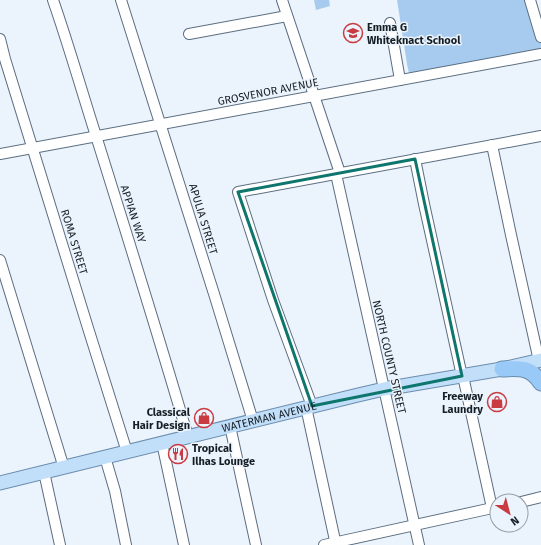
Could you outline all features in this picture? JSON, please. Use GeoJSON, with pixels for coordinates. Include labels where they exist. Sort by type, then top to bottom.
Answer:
{"type":"FeatureCollection","features":[{"type":"Feature","properties":{"kind":"highway"},"geometry":{"type":"LineString","coordinates":[[502,369],[520,368],[527,370],[534,374],[541,383]]}},
{"type":"Feature","properties":{"kind":"main road","name":"WATERMAN AVENUE"},"geometry":{"type":"LineString","coordinates":[[0,483],[384,389],[540,361]]}},
{"type":"Feature","properties":{"kind":"street","name":"APPIAN WAY"},"geometry":{"type":"LineString","coordinates":[[53,0],[68,43],[141,279],[188,437]]}},
{"type":"Feature","properties":{"kind":"street","name":"APULIA STREET"},"geometry":{"type":"LineString","coordinates":[[121,0],[253,421]]}},
{"type":"Feature","properties":{"kind":"street","name":"NORTH COUNTY STREET"},"geometry":{"type":"LineString","coordinates":[[282,0],[338,173],[419,545]]}},
{"type":"Feature","properties":{"kind":"street"},"geometry":{"type":"LineString","coordinates":[[530,0],[541,37]]}},
{"type":"Feature","properties":{"kind":"street"},"geometry":{"type":"LineString","coordinates":[[189,34],[287,16]]}},
{"type":"Feature","properties":{"kind":"street"},"geometry":{"type":"LineString","coordinates":[[390,23],[400,80]]}},
{"type":"Feature","properties":{"kind":"street","name":"ROMA STREET"},"geometry":{"type":"LineString","coordinates":[[0,39],[85,320],[127,452]]}},
{"type":"Feature","properties":{"kind":"street","name":"GROSVENOR AVENUE"},"geometry":{"type":"LineString","coordinates":[[0,154],[541,54]]}},
{"type":"Feature","properties":{"kind":"street"},"geometry":{"type":"LineString","coordinates":[[336,544],[309,407],[238,192],[541,136]]}},
{"type":"Feature","properties":{"kind":"street"},"geometry":{"type":"LineString","coordinates":[[492,145],[540,361]]}},
{"type":"Feature","properties":{"kind":"street"},"geometry":{"type":"LineString","coordinates":[[415,159],[490,493]]}},
{"type":"Feature","properties":{"kind":"street"},"geometry":{"type":"LineString","coordinates":[[0,260],[64,468]]}},
{"type":"Feature","properties":{"kind":"street"},"geometry":{"type":"LineString","coordinates":[[230,426],[256,545]]}},
{"type":"Feature","properties":{"kind":"street"},"geometry":{"type":"LineString","coordinates":[[162,443],[184,545]]}},
{"type":"Feature","properties":{"kind":"street"},"geometry":{"type":"LineString","coordinates":[[105,457],[115,491],[126,545]]}},
{"type":"Feature","properties":{"kind":"street"},"geometry":{"type":"LineString","coordinates":[[44,472],[60,545]]}},
{"type":"Feature","properties":{"kind":"street"},"geometry":{"type":"LineString","coordinates":[[529,500],[541,497]]}},
{"type":"Feature","properties":{"kind":"street"},"geometry":{"type":"LineString","coordinates":[[324,545],[336,544],[489,509]]}},
{"type":"Feature","properties":{"kind":"highlighted area"},"geometry":{"type":"Polygon","coordinates":[[[415,159],[462,376],[312,406],[238,192],[415,159]]]}},
{"type":"Feature","properties":{"kind":"shaded area"},"geometry":{"type":"Polygon","coordinates":[[[314,0],[329,0],[330,6],[316,10],[314,0]]]}},
{"type":"Feature","properties":{"kind":"shaded area"},"geometry":{"type":"Polygon","coordinates":[[[397,0],[531,0],[541,34],[541,52],[410,78],[397,0]]]}},
{"type":"Feature","properties":{"kind":"place","name":"Emma G Whiteknact School"},"geometry":{"type":"Point","coordinates":[353,33]}},
{"type":"Feature","properties":{"kind":"place","name":"Freeway Laundry"},"geometry":{"type":"Point","coordinates":[497,402]}},
{"type":"Feature","properties":{"kind":"place","name":"Classical Hair Design"},"geometry":{"type":"Point","coordinates":[204,418]}},
{"type":"Feature","properties":{"kind":"place","name":"Tropical Ilhas Lounge"},"geometry":{"type":"Point","coordinates":[178,454]}}]}
